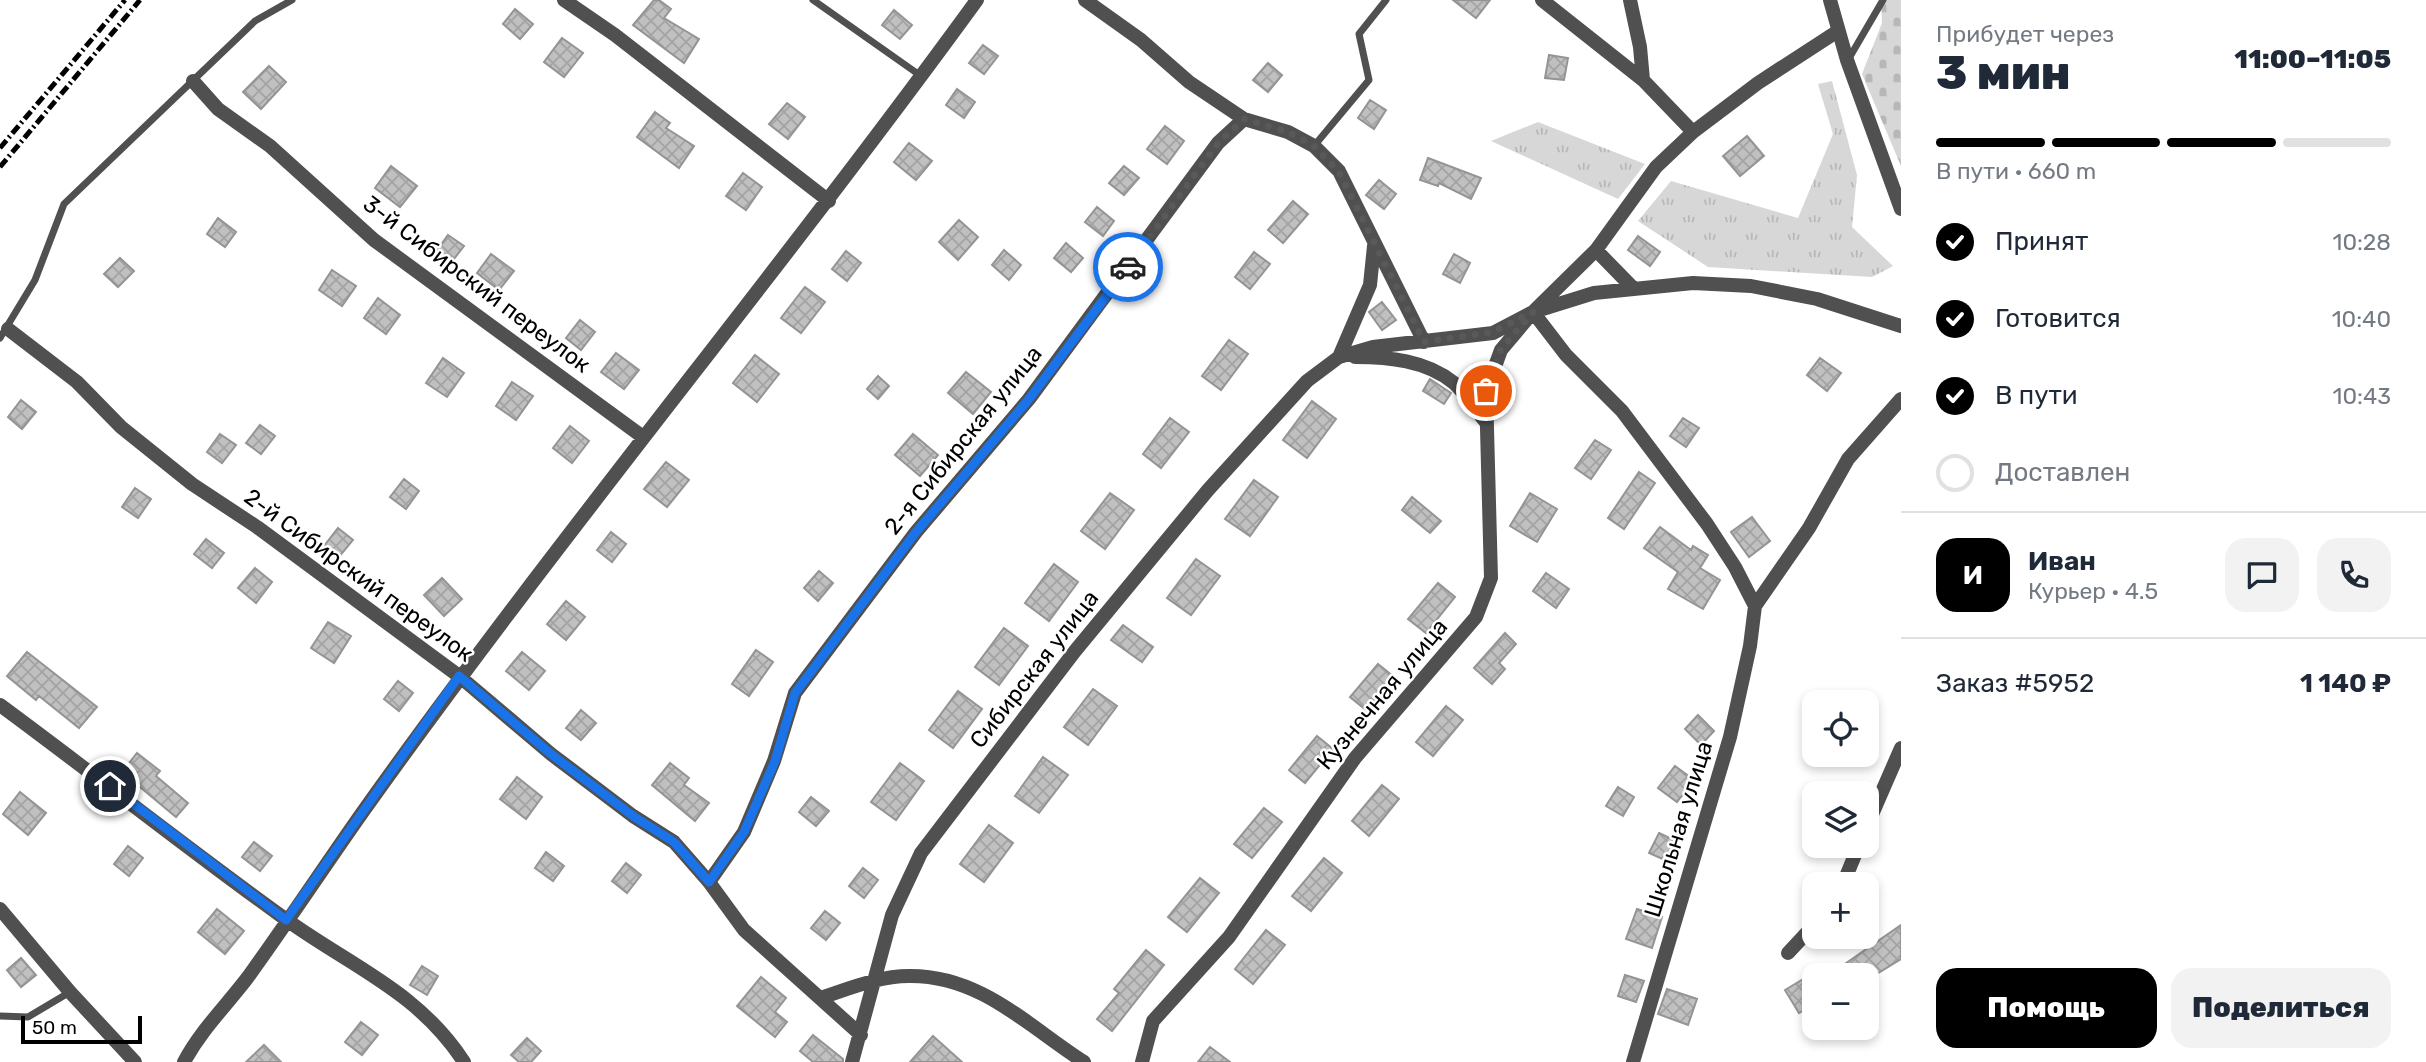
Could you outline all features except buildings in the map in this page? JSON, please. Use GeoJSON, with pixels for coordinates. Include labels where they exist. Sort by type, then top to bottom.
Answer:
{"type":"FeatureCollection","features":[{"type":"Feature","properties":{"kind":"street"},"geometry":{"type":"LineString","coordinates":[[564,0],[615,35],[829,201]]}},
{"type":"Feature","properties":{"kind":"street"},"geometry":{"type":"LineString","coordinates":[[184,1062],[198,1036],[246,978],[459,676],[829,201],[977,0]]}},
{"type":"Feature","properties":{"kind":"street"},"geometry":{"type":"LineString","coordinates":[[1085,0],[1142,40],[1189,82],[1244,119],[1288,132],[1314,146],[1339,172],[1424,342]]}},
{"type":"Feature","properties":{"kind":"street"},"geometry":{"type":"LineString","coordinates":[[1542,0],[1643,80],[1693,132]]}},
{"type":"Feature","properties":{"kind":"street"},"geometry":{"type":"LineString","coordinates":[[1630,0],[1640,47],[1643,80]]}},
{"type":"Feature","properties":{"kind":"street"},"geometry":{"type":"LineString","coordinates":[[1830,0],[1847,60],[1901,209]]}},
{"type":"Feature","properties":{"kind":"street"},"geometry":{"type":"LineString","coordinates":[[1533,312],[1596,250],[1657,167],[1693,132],[1758,83],[1838,31]]}},
{"type":"Feature","properties":{"kind":"street","name":"3-й Сибирский переулок"},"geometry":{"type":"LineString","coordinates":[[193,81],[218,109],[270,146],[374,240],[642,438]]}},
{"type":"Feature","properties":{"kind":"street","name":"2-я Сибирская улица"},"geometry":{"type":"LineString","coordinates":[[709,882],[744,832],[775,761],[795,693],[916,532],[1029,399],[1218,143],[1244,119]]}},
{"type":"Feature","properties":{"kind":"street"},"geometry":{"type":"LineString","coordinates":[[1339,357],[1370,285],[1374,246]]}},
{"type":"Feature","properties":{"kind":"street"},"geometry":{"type":"LineString","coordinates":[[1596,250],[1632,287]]}},
{"type":"Feature","properties":{"kind":"street"},"geometry":{"type":"LineString","coordinates":[[1339,357],[1373,347],[1493,332],[1533,312],[1594,293],[1632,287],[1693,283],[1751,286],[1818,299],[1901,326]]}},
{"type":"Feature","properties":{"kind":"street"},"geometry":{"type":"LineString","coordinates":[[1533,312],[1566,355],[1622,411],[1707,524],[1735,567],[1755,606],[1809,528],[1848,460],[1901,398]]}},
{"type":"Feature","properties":{"kind":"street","name":"Кузнечная улица"},"geometry":{"type":"LineString","coordinates":[[1142,1062],[1153,1021],[1229,937],[1355,758],[1476,617],[1491,578],[1486,391],[1501,349],[1533,312]]}},
{"type":"Feature","properties":{"kind":"street","name":"2-й Сибирский переулок"},"geometry":{"type":"LineString","coordinates":[[4,334],[77,382],[121,427],[192,484],[257,527],[459,676],[551,754],[633,816],[674,842],[709,882],[744,930],[861,1035]]}},
{"type":"Feature","properties":{"kind":"street"},"geometry":{"type":"LineString","coordinates":[[1339,357],[1396,357],[1425,368],[1453,383],[1485,421]]}},
{"type":"Feature","properties":{"kind":"street","name":"Сибирская улица"},"geometry":{"type":"LineString","coordinates":[[852,1062],[892,915],[921,853],[1075,651],[1208,490],[1307,381],[1339,357]]}},
{"type":"Feature","properties":{"kind":"street","name":"Школьная улица"},"geometry":{"type":"LineString","coordinates":[[1633,1062],[1730,737],[1750,646],[1755,606]]}},
{"type":"Feature","properties":{"kind":"street"},"geometry":{"type":"LineString","coordinates":[[0,705],[286,920],[396,988],[450,1040],[464,1062]]}},
{"type":"Feature","properties":{"kind":"street"},"geometry":{"type":"LineString","coordinates":[[1879,798],[1901,748]]}},
{"type":"Feature","properties":{"kind":"street"},"geometry":{"type":"LineString","coordinates":[[0,909],[70,992],[135,1062]]}},
{"type":"Feature","properties":{"kind":"street"},"geometry":{"type":"LineString","coordinates":[[1788,953],[1802,938]]}},
{"type":"Feature","properties":{"kind":"street"},"geometry":{"type":"LineString","coordinates":[[820,998],[874,981],[908,976],[950,980],[993,997],[1084,1062]]}},
{"type":"Feature","properties":{"kind":"lane"},"geometry":{"type":"LineString","coordinates":[[4,334],[36,280],[64,204],[255,21],[292,0]]}},
{"type":"Feature","properties":{"kind":"lane"},"geometry":{"type":"LineString","coordinates":[[813,0],[921,76]]}},
{"type":"Feature","properties":{"kind":"lane"},"geometry":{"type":"LineString","coordinates":[[1314,146],[1369,80],[1359,34],[1386,0]]}},
{"type":"Feature","properties":{"kind":"lane"},"geometry":{"type":"LineString","coordinates":[[1847,60],[1884,0]]}},
{"type":"Feature","properties":{"kind":"lane"},"geometry":{"type":"LineString","coordinates":[[0,1016],[27,1017],[70,992]]}},
{"type":"Feature","properties":{"kind":"green space"},"geometry":{"type":"Polygon","coordinates":[[[1881,0],[1901,0],[1901,166],[1862,74],[1882,23],[1881,0]]]}},
{"type":"Feature","properties":{"kind":"green space"},"geometry":{"type":"Polygon","coordinates":[[[1832,81],[1857,175],[1852,227],[1893,266],[1872,277],[1708,267],[1638,221],[1671,181],[1798,218],[1833,134],[1818,84],[1832,81]]]}},
{"type":"Feature","properties":{"kind":"green space"},"geometry":{"type":"Polygon","coordinates":[[[1538,122],[1645,164],[1618,199],[1491,141],[1538,122]]]}},
{"type":"Feature","properties":{"kind":"railway"},"geometry":{"type":"LineString","coordinates":[[0,148],[125,0]]}},
{"type":"Feature","properties":{"kind":"railway"},"geometry":{"type":"LineString","coordinates":[[0,167],[140,0]]}},
{"type":"Feature","properties":{"kind":"way so far"},"geometry":{"type":"LineString","coordinates":[[1128,267],[1160,219],[1218,143],[1244,119],[1288,132],[1314,146],[1339,172],[1424,342],[1493,332],[1533,312],[1501,349],[1486,391]]}},
{"type":"Feature","properties":{"kind":"route"},"geometry":{"type":"LineString","coordinates":[[110,786],[286,920],[459,676],[551,754],[633,816],[674,842],[709,882],[744,832],[775,761],[795,693],[916,532],[1029,399],[1128,267]]}}]}
